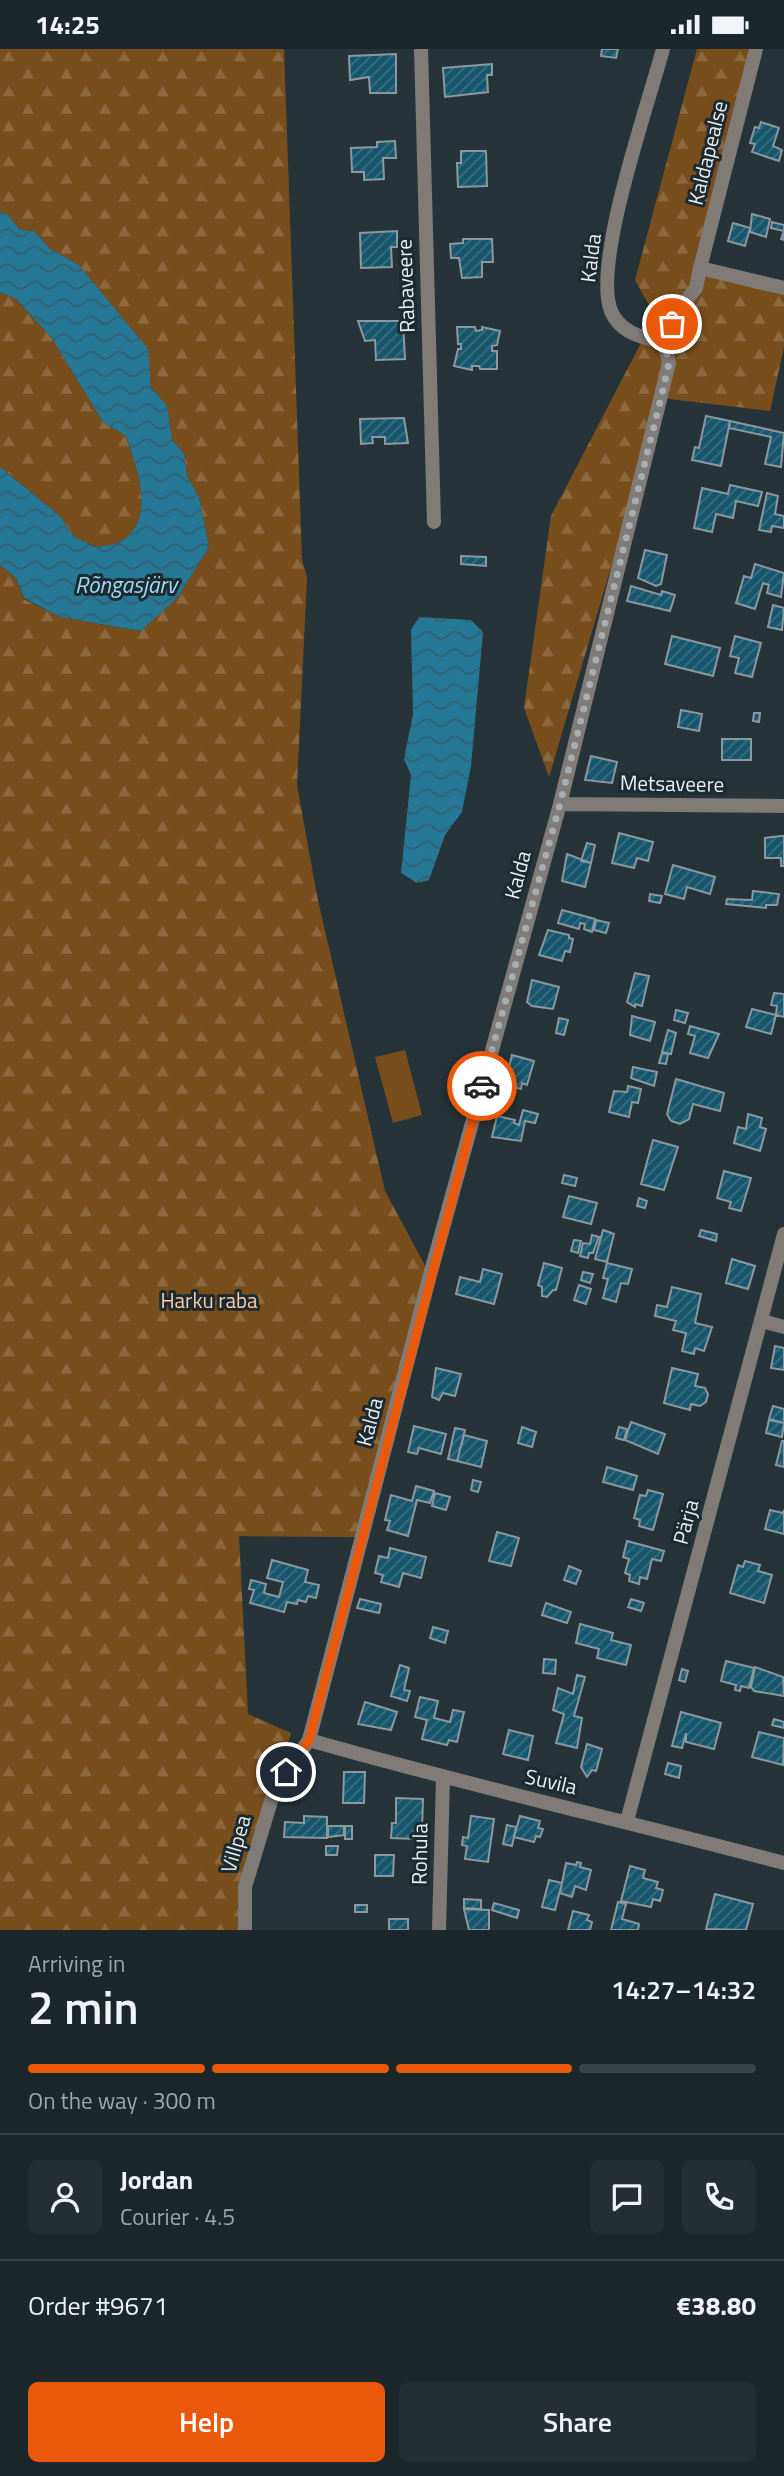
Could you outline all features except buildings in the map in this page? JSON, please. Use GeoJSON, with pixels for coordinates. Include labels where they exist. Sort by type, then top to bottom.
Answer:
{"type":"FeatureCollection","features":[{"type":"Feature","properties":{"kind":"street","name":"Rabaveere"},"geometry":{"type":"LineString","coordinates":[[421,49],[434,522]]}},
{"type":"Feature","properties":{"kind":"street","name":"Kalda"},"geometry":{"type":"LineString","coordinates":[[309,1740],[430,1275],[560,804],[669,363],[664,341],[643,339],[628,331],[612,313],[607,292],[608,267],[623,193],[663,49]]}},
{"type":"Feature","properties":{"kind":"street","name":"Kaldapealse"},"geometry":{"type":"LineString","coordinates":[[664,341],[680,308],[696,288],[756,49]]}},
{"type":"Feature","properties":{"kind":"street"},"geometry":{"type":"LineString","coordinates":[[701,268],[784,288]]}},
{"type":"Feature","properties":{"kind":"street","name":"Metsaveere"},"geometry":{"type":"LineString","coordinates":[[560,804],[784,806]]}},
{"type":"Feature","properties":{"kind":"street","name":"Pärja"},"geometry":{"type":"LineString","coordinates":[[627,1821],[784,1234]]}},
{"type":"Feature","properties":{"kind":"street"},"geometry":{"type":"LineString","coordinates":[[762,1321],[784,1327]]}},
{"type":"Feature","properties":{"kind":"street","name":"Suvila"},"geometry":{"type":"LineString","coordinates":[[309,1740],[443,1778],[627,1821],[784,1863]]}},
{"type":"Feature","properties":{"kind":"street","name":"Villpea"},"geometry":{"type":"LineString","coordinates":[[245,1930],[245,1887],[275,1788],[309,1740]]}},
{"type":"Feature","properties":{"kind":"street","name":"Rohula"},"geometry":{"type":"LineString","coordinates":[[439,1930],[443,1778]]}},
{"type":"Feature","properties":{"kind":"green space","name":"Harku raba"},"geometry":{"type":"Polygon","coordinates":[[[0,49],[284,49],[302,559],[307,577],[297,785],[317,896],[385,1191],[430,1275],[355,1537],[239,1536],[248,1714],[291,1733],[245,1887],[245,1930],[0,1930],[0,565],[16,578],[24,599],[60,617],[140,631],[177,598],[209,547],[199,497],[187,476],[184,454],[172,440],[167,406],[151,387],[147,349],[79,265],[50,249],[34,231],[20,230],[7,214],[0,212],[0,49]]]}},
{"type":"Feature","properties":{"kind":"green space"},"geometry":{"type":"Polygon","coordinates":[[[697,49],[752,49],[694,272],[784,292],[784,347],[770,411],[661,398],[549,777],[524,708],[551,516],[655,316],[635,280],[697,49]]]}},
{"type":"Feature","properties":{"kind":"green space"},"geometry":{"type":"Polygon","coordinates":[[[0,292],[16,299],[51,337],[103,422],[126,436],[138,476],[142,505],[133,530],[120,542],[96,547],[73,536],[61,517],[0,467],[0,292]]]}},
{"type":"Feature","properties":{"kind":"green space"},"geometry":{"type":"Polygon","coordinates":[[[405,1050],[422,1115],[393,1123],[375,1057],[405,1050]]]}},
{"type":"Feature","properties":{"kind":"water","name":"Rõngasjärv"},"geometry":{"type":"Polygon","coordinates":[[[0,212],[7,214],[20,230],[34,231],[50,249],[79,265],[148,349],[151,387],[167,406],[172,440],[184,454],[187,476],[199,497],[209,547],[177,598],[141,631],[60,617],[24,598],[16,578],[0,565],[0,467],[61,517],[73,536],[95,547],[123,540],[133,530],[142,505],[138,476],[126,436],[103,422],[51,337],[16,299],[0,292],[0,212]]]}},
{"type":"Feature","properties":{"kind":"water"},"geometry":{"type":"Polygon","coordinates":[[[419,617],[471,620],[483,632],[471,766],[462,812],[445,835],[429,880],[417,883],[401,873],[411,775],[404,759],[413,714],[411,630],[419,617]]]}},
{"type":"Feature","properties":{"kind":"way so far"},"geometry":{"type":"LineString","coordinates":[[482,1086],[560,804],[661,398],[669,363],[664,341],[672,324]]}},
{"type":"Feature","properties":{"kind":"route"},"geometry":{"type":"LineString","coordinates":[[286,1772],[309,1740],[482,1086]]}}]}
